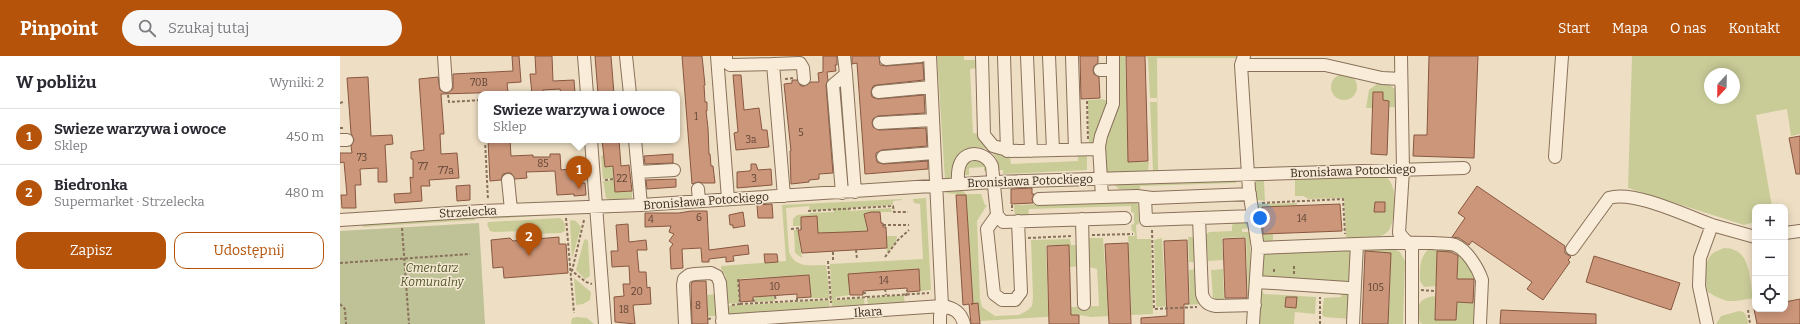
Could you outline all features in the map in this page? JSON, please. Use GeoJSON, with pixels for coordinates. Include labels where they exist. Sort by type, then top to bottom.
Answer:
{"type":"FeatureCollection","features":[{"type":"Feature","properties":{"kind":"street"},"geometry":{"type":"LineString","coordinates":[[444,56],[446,86]]}},
{"type":"Feature","properties":{"kind":"street"},"geometry":{"type":"LineString","coordinates":[[584,56],[587,91]]}},
{"type":"Feature","properties":{"kind":"street"},"geometry":{"type":"LineString","coordinates":[[626,56],[630,91]]}},
{"type":"Feature","properties":{"kind":"street"},"geometry":{"type":"LineString","coordinates":[[717,56],[728,199]]}},
{"type":"Feature","properties":{"kind":"street"},"geometry":{"type":"LineString","coordinates":[[726,56],[726,62],[730,65],[800,63],[803,68],[804,79]]}},
{"type":"Feature","properties":{"kind":"street"},"geometry":{"type":"LineString","coordinates":[[844,56],[855,192]]}},
{"type":"Feature","properties":{"kind":"street"},"geometry":{"type":"LineString","coordinates":[[886,59],[922,56]]}},
{"type":"Feature","properties":{"kind":"street"},"geometry":{"type":"LineString","coordinates":[[930,56],[942,306],[940,324]]}},
{"type":"Feature","properties":{"kind":"street"},"geometry":{"type":"LineString","coordinates":[[982,56],[984,135],[993,146],[1007,151],[1094,149]]}},
{"type":"Feature","properties":{"kind":"street"},"geometry":{"type":"LineString","coordinates":[[1004,56],[1007,151]]}},
{"type":"Feature","properties":{"kind":"street"},"geometry":{"type":"LineString","coordinates":[[1027,56],[1031,151]]}},
{"type":"Feature","properties":{"kind":"street"},"geometry":{"type":"LineString","coordinates":[[1050,56],[1052,150]]}},
{"type":"Feature","properties":{"kind":"street"},"geometry":{"type":"LineString","coordinates":[[1072,56],[1075,150]]}},
{"type":"Feature","properties":{"kind":"street"},"geometry":{"type":"LineString","coordinates":[[1102,197],[1101,179],[1094,149],[1101,136],[1111,109],[1108,96],[1113,70],[1112,56]]}},
{"type":"Feature","properties":{"kind":"street"},"geometry":{"type":"LineString","coordinates":[[1401,56],[1403,170],[1399,233],[1412,248],[1412,324]]}},
{"type":"Feature","properties":{"kind":"street"},"geometry":{"type":"LineString","coordinates":[[1555,157],[1562,56]]}},
{"type":"Feature","properties":{"kind":"street"},"geometry":{"type":"LineString","coordinates":[[1253,324],[1257,282],[1258,248],[1251,199],[1242,60],[1325,65],[1382,78],[1401,79]]}},
{"type":"Feature","properties":{"kind":"street"},"geometry":{"type":"LineString","coordinates":[[773,64],[784,196]]}},
{"type":"Feature","properties":{"kind":"street"},"geometry":{"type":"LineString","coordinates":[[628,70],[640,69]]}},
{"type":"Feature","properties":{"kind":"street"},"geometry":{"type":"LineString","coordinates":[[1100,70],[1113,70]]}},
{"type":"Feature","properties":{"kind":"street"},"geometry":{"type":"LineString","coordinates":[[842,193],[833,85],[846,74]]}},
{"type":"Feature","properties":{"kind":"street"},"geometry":{"type":"LineString","coordinates":[[878,92],[931,88]]}},
{"type":"Feature","properties":{"kind":"street"},"geometry":{"type":"LineString","coordinates":[[879,123],[933,120]]}},
{"type":"Feature","properties":{"kind":"street"},"geometry":{"type":"LineString","coordinates":[[591,143],[605,324]]}},
{"type":"Feature","properties":{"kind":"street"},"geometry":{"type":"LineString","coordinates":[[635,143],[641,205]]}},
{"type":"Feature","properties":{"kind":"street"},"geometry":{"type":"LineString","coordinates":[[883,157],[934,153]]}},
{"type":"Feature","properties":{"kind":"street"},"geometry":{"type":"LineString","coordinates":[[958,184],[957,175],[960,164],[966,156],[975,153],[981,155],[990,162],[997,215],[1003,222],[1125,218]]}},
{"type":"Feature","properties":{"kind":"street","name":"Bronisława Potockiego"},"geometry":{"type":"LineString","coordinates":[[596,206],[641,205],[842,193],[993,182],[1464,168]]}},
{"type":"Feature","properties":{"kind":"street"},"geometry":{"type":"LineString","coordinates":[[638,172],[674,170]]}},
{"type":"Feature","properties":{"kind":"street"},"geometry":{"type":"LineString","coordinates":[[508,180],[511,210]]}},
{"type":"Feature","properties":{"kind":"street"},"geometry":{"type":"LineString","coordinates":[[698,188],[699,201]]}},
{"type":"Feature","properties":{"kind":"street"},"geometry":{"type":"LineString","coordinates":[[1572,249],[1610,198],[1617,196],[1638,198],[1712,225],[1752,236]]}},
{"type":"Feature","properties":{"kind":"street"},"geometry":{"type":"LineString","coordinates":[[1039,199],[1145,197],[1251,199]]}},
{"type":"Feature","properties":{"kind":"street"},"geometry":{"type":"LineString","coordinates":[[1145,197],[1146,220],[1253,216]]}},
{"type":"Feature","properties":{"kind":"street","name":"Strzelecka"},"geometry":{"type":"LineString","coordinates":[[340,220],[596,206]]}},
{"type":"Feature","properties":{"kind":"street"},"geometry":{"type":"LineString","coordinates":[[997,215],[987,230],[994,294],[1002,300],[1015,300],[1021,292],[1018,221]]}},
{"type":"Feature","properties":{"kind":"street"},"geometry":{"type":"LineString","coordinates":[[1199,218],[1202,294],[1207,303],[1216,306],[1255,305]]}},
{"type":"Feature","properties":{"kind":"street"},"geometry":{"type":"LineString","coordinates":[[1082,219],[1084,304]]}},
{"type":"Feature","properties":{"kind":"street"},"geometry":{"type":"LineString","coordinates":[[1707,324],[1699,286],[1700,258],[1712,225]]}},
{"type":"Feature","properties":{"kind":"street"},"geometry":{"type":"LineString","coordinates":[[1788,233],[1800,231]]}},
{"type":"Feature","properties":{"kind":"street"},"geometry":{"type":"LineString","coordinates":[[1258,248],[1406,242],[1450,244],[1466,253],[1480,274],[1482,280],[1480,324]]}},
{"type":"Feature","properties":{"kind":"street"},"geometry":{"type":"LineString","coordinates":[[1353,324],[1357,244]]}},
{"type":"Feature","properties":{"kind":"street","name":"Ikara"},"geometry":{"type":"LineString","coordinates":[[685,324],[684,279],[690,275],[714,274],[718,279],[722,323],[831,319],[942,306],[957,310],[962,317],[964,324]]}},
{"type":"Feature","properties":{"kind":"street"},"geometry":{"type":"LineString","coordinates":[[1257,282],[1348,288]]}},
{"type":"Feature","properties":{"kind":"path"},"geometry":{"type":"LineString","coordinates":[[446,86],[449,102],[478,100]]}},
{"type":"Feature","properties":{"kind":"path"},"geometry":{"type":"LineString","coordinates":[[1087,101],[1094,149]]}},
{"type":"Feature","properties":{"kind":"path"},"geometry":{"type":"LineString","coordinates":[[485,143],[488,203]]}},
{"type":"Feature","properties":{"kind":"path"},"geometry":{"type":"LineString","coordinates":[[602,180],[614,179]]}},
{"type":"Feature","properties":{"kind":"path"},"geometry":{"type":"LineString","coordinates":[[1251,199],[1343,199],[1345,240]]}},
{"type":"Feature","properties":{"kind":"path"},"geometry":{"type":"LineString","coordinates":[[808,212],[893,206],[894,212],[908,212]]}},
{"type":"Feature","properties":{"kind":"path"},"geometry":{"type":"LineString","coordinates":[[572,216],[566,216],[572,271],[574,313]]}},
{"type":"Feature","properties":{"kind":"path"},"geometry":{"type":"LineString","coordinates":[[572,271],[584,220]]}},
{"type":"Feature","properties":{"kind":"path"},"geometry":{"type":"LineString","coordinates":[[883,225],[908,225]]}},
{"type":"Feature","properties":{"kind":"path"},"geometry":{"type":"LineString","coordinates":[[402,228],[409,324]]}},
{"type":"Feature","properties":{"kind":"path"},"geometry":{"type":"LineString","coordinates":[[791,229],[802,228]]}},
{"type":"Feature","properties":{"kind":"path"},"geometry":{"type":"LineString","coordinates":[[885,257],[898,240],[909,230]]}},
{"type":"Feature","properties":{"kind":"path"},"geometry":{"type":"LineString","coordinates":[[1152,230],[1154,309],[1202,307],[1207,303]]}},
{"type":"Feature","properties":{"kind":"path"},"geometry":{"type":"LineString","coordinates":[[856,250],[857,259]]}},
{"type":"Feature","properties":{"kind":"path"},"geometry":{"type":"LineString","coordinates":[[833,252],[833,260]]}},
{"type":"Feature","properties":{"kind":"path"},"geometry":{"type":"LineString","coordinates":[[340,263],[470,254]]}},
{"type":"Feature","properties":{"kind":"path"},"geometry":{"type":"LineString","coordinates":[[828,261],[831,319]]}},
{"type":"Feature","properties":{"kind":"path"},"geometry":{"type":"LineString","coordinates":[[1294,266],[1294,274]]}},
{"type":"Feature","properties":{"kind":"path"},"geometry":{"type":"LineString","coordinates":[[1274,267],[1274,273]]}},
{"type":"Feature","properties":{"kind":"path"},"geometry":{"type":"LineString","coordinates":[[572,271],[586,282],[594,284]]}},
{"type":"Feature","properties":{"kind":"path"},"geometry":{"type":"LineString","coordinates":[[738,279],[740,304]]}},
{"type":"Feature","properties":{"kind":"path"},"geometry":{"type":"LineString","coordinates":[[1320,324],[1321,286]]}},
{"type":"Feature","properties":{"kind":"path"},"geometry":{"type":"LineString","coordinates":[[885,289],[886,296]]}},
{"type":"Feature","properties":{"kind":"path"},"geometry":{"type":"LineString","coordinates":[[863,293],[865,293],[866,297]]}},
{"type":"Feature","properties":{"kind":"path"},"geometry":{"type":"LineString","coordinates":[[837,298],[929,293]]}},
{"type":"Feature","properties":{"kind":"path"},"geometry":{"type":"LineString","coordinates":[[775,296],[776,302]]}},
{"type":"Feature","properties":{"kind":"path"},"geometry":{"type":"LineString","coordinates":[[797,296],[797,301]]}},
{"type":"Feature","properties":{"kind":"path"},"geometry":{"type":"LineString","coordinates":[[753,299],[754,303]]}},
{"type":"Feature","properties":{"kind":"path"},"geometry":{"type":"LineString","coordinates":[[721,305],[831,299]]}},
{"type":"Feature","properties":{"kind":"path"},"geometry":{"type":"LineString","coordinates":[[340,304],[345,309],[346,324]]}},
{"type":"Feature","properties":{"kind":"path"},"geometry":{"type":"LineString","coordinates":[[1748,310],[1750,324]]}},
{"type":"Feature","properties":{"kind":"green space"},"geometry":{"type":"Polygon","coordinates":[[[937,56],[964,56],[964,60],[977,60],[978,68],[970,69],[973,133],[980,134],[993,152],[1010,156],[1011,164],[1078,161],[1078,154],[1087,153],[1087,170],[1003,174],[1003,170],[999,170],[997,160],[992,153],[976,147],[960,153],[956,158],[951,177],[949,180],[945,181],[937,56]]]}},
{"type":"Feature","properties":{"kind":"green space"},"geometry":{"type":"Polygon","coordinates":[[[1117,56],[1125,56],[1128,162],[1149,162],[1148,172],[1109,174],[1105,170],[1105,139],[1117,56]]]}},
{"type":"Feature","properties":{"kind":"green space"},"geometry":{"type":"Polygon","coordinates":[[[1145,56],[1237,56],[1237,58],[1157,58],[1158,171],[1153,171],[1150,102],[1157,102],[1157,98],[1150,98],[1148,58],[1145,56]]]}},
{"type":"Feature","properties":{"kind":"green space"},"geometry":{"type":"Polygon","coordinates":[[[1632,56],[1800,56],[1800,134],[1791,136],[1787,109],[1756,115],[1771,204],[1752,204],[1752,223],[1744,225],[1628,188],[1632,56]]]}},
{"type":"Feature","properties":{"kind":"green space"},"geometry":{"type":"Polygon","coordinates":[[[1344,74],[1353,78],[1357,87],[1353,96],[1344,100],[1335,96],[1331,87],[1335,78],[1344,74]]]}},
{"type":"Feature","properties":{"kind":"green space"},"geometry":{"type":"Polygon","coordinates":[[[1378,83],[1387,83],[1395,89],[1396,107],[1389,107],[1389,101],[1383,100],[1383,92],[1373,92],[1372,108],[1366,108],[1369,90],[1378,83]]]}},
{"type":"Feature","properties":{"kind":"green space"},"geometry":{"type":"Polygon","coordinates":[[[1102,99],[1108,101],[1095,143],[1089,145],[1088,100],[1102,99]]]}},
{"type":"Feature","properties":{"kind":"green space"},"geometry":{"type":"Polygon","coordinates":[[[604,155],[605,167],[613,166],[614,178],[603,179],[601,156],[604,155]]]}},
{"type":"Feature","properties":{"kind":"green space"},"geometry":{"type":"Polygon","coordinates":[[[976,159],[982,161],[987,171],[984,171],[984,167],[969,168],[969,175],[964,175],[967,164],[976,159]]]}},
{"type":"Feature","properties":{"kind":"green space"},"geometry":{"type":"Polygon","coordinates":[[[1384,175],[1391,182],[1394,192],[1393,216],[1389,230],[1382,236],[1373,239],[1367,240],[1367,237],[1348,239],[1346,237],[1344,198],[1309,199],[1303,196],[1295,196],[1295,179],[1264,181],[1265,201],[1256,200],[1254,184],[1258,179],[1384,175]]]}},
{"type":"Feature","properties":{"kind":"green space"},"geometry":{"type":"Polygon","coordinates":[[[614,180],[615,192],[632,191],[632,198],[610,200],[606,198],[603,181],[614,180]]]}},
{"type":"Feature","properties":{"kind":"green space"},"geometry":{"type":"Polygon","coordinates":[[[1236,180],[1236,183],[1140,186],[1140,189],[1119,189],[1115,185],[1236,180]]]}},
{"type":"Feature","properties":{"kind":"green space"},"geometry":{"type":"Polygon","coordinates":[[[946,189],[961,189],[966,194],[981,194],[985,205],[987,205],[977,221],[980,299],[982,307],[995,316],[1019,315],[1032,306],[1031,240],[1070,239],[1071,245],[1079,245],[1080,266],[1070,267],[1069,245],[1046,245],[1048,308],[1099,306],[1097,269],[1086,266],[1085,238],[1103,238],[1108,308],[1131,307],[1128,236],[1135,236],[1131,225],[1134,224],[1134,213],[1131,212],[1131,206],[1029,209],[1028,216],[1015,218],[1014,205],[1135,200],[1138,205],[1139,224],[1136,225],[1137,239],[1151,239],[1153,314],[1091,317],[1079,315],[980,321],[978,304],[973,304],[966,195],[946,193],[946,189]]]}},
{"type":"Feature","properties":{"kind":"green space"},"geometry":{"type":"Polygon","coordinates":[[[926,198],[931,290],[920,291],[919,269],[849,274],[850,295],[836,297],[836,300],[864,298],[865,308],[832,310],[830,264],[923,259],[920,204],[914,203],[913,199],[926,198]]]}},
{"type":"Feature","properties":{"kind":"green space"},"geometry":{"type":"Polygon","coordinates":[[[902,199],[893,201],[893,205],[850,208],[850,211],[891,208],[892,212],[873,212],[864,215],[868,231],[818,235],[816,216],[801,217],[801,226],[793,226],[793,219],[797,215],[834,212],[834,209],[810,211],[809,206],[786,208],[789,252],[800,264],[826,265],[830,298],[811,298],[809,275],[738,279],[739,303],[724,304],[722,279],[726,279],[725,274],[722,274],[721,266],[786,261],[782,205],[902,199]]]}},
{"type":"Feature","properties":{"kind":"green space"},"geometry":{"type":"Polygon","coordinates":[[[1297,203],[1297,205],[1262,207],[1263,234],[1273,234],[1273,244],[1263,242],[1255,204],[1297,203]]]}},
{"type":"Feature","properties":{"kind":"green space"},"geometry":{"type":"Polygon","coordinates":[[[574,212],[571,214],[489,219],[493,217],[574,212]]]}},
{"type":"Feature","properties":{"kind":"green space"},"geometry":{"type":"Polygon","coordinates":[[[472,217],[476,220],[363,227],[362,224],[472,217]]]}},
{"type":"Feature","properties":{"kind":"green space"},"geometry":{"type":"Polygon","coordinates":[[[560,218],[564,222],[565,227],[565,231],[561,233],[529,234],[529,231],[495,232],[490,231],[487,224],[488,222],[560,218]]]}},
{"type":"Feature","properties":{"kind":"green space"},"geometry":{"type":"Polygon","coordinates":[[[571,220],[576,221],[581,227],[572,259],[570,222],[571,220]]]}},
{"type":"Feature","properties":{"kind":"green space"},"geometry":{"type":"Polygon","coordinates":[[[1237,221],[1246,222],[1251,228],[1242,229],[1242,232],[1249,232],[1250,237],[1251,292],[1248,298],[1246,237],[1222,238],[1223,260],[1208,261],[1206,235],[1209,232],[1232,231],[1232,225],[1237,221]]]}},
{"type":"Feature","properties":{"kind":"green space","name":"Cmentarz Komunalny"},"geometry":{"type":"Polygon","coordinates":[[[479,223],[485,324],[340,324],[340,231],[479,223]]]}},
{"type":"Feature","properties":{"kind":"green space"},"geometry":{"type":"Polygon","coordinates":[[[794,230],[798,230],[802,258],[795,253],[794,230]]]}},
{"type":"Feature","properties":{"kind":"green space"},"geometry":{"type":"Polygon","coordinates":[[[887,236],[897,236],[896,242],[887,253],[887,236]]]}},
{"type":"Feature","properties":{"kind":"green space"},"geometry":{"type":"Polygon","coordinates":[[[1188,237],[1193,237],[1195,262],[1189,262],[1188,237]]]}},
{"type":"Feature","properties":{"kind":"green space"},"geometry":{"type":"Polygon","coordinates":[[[1162,238],[1166,305],[1190,304],[1189,270],[1197,269],[1203,304],[1156,306],[1154,240],[1162,238]]]}},
{"type":"Feature","properties":{"kind":"green space"},"geometry":{"type":"Polygon","coordinates":[[[586,239],[588,241],[590,276],[585,279],[576,270],[584,240],[586,239]]]}},
{"type":"Feature","properties":{"kind":"green space"},"geometry":{"type":"Polygon","coordinates":[[[1431,247],[1458,250],[1478,277],[1477,324],[1422,324],[1420,322],[1418,311],[1420,304],[1429,297],[1435,296],[1435,320],[1456,320],[1457,293],[1462,293],[1462,303],[1476,303],[1476,279],[1463,279],[1462,288],[1457,287],[1458,252],[1437,252],[1436,286],[1424,287],[1420,281],[1421,262],[1424,254],[1431,247]]]}},
{"type":"Feature","properties":{"kind":"green space"},"geometry":{"type":"Polygon","coordinates":[[[1391,248],[1400,252],[1405,261],[1403,324],[1388,324],[1391,253],[1365,251],[1365,249],[1391,248]]]}},
{"type":"Feature","properties":{"kind":"green space"},"geometry":{"type":"Polygon","coordinates":[[[1724,248],[1733,249],[1744,258],[1749,273],[1752,298],[1730,301],[1720,299],[1708,292],[1705,272],[1709,258],[1716,251],[1724,248]]]}},
{"type":"Feature","properties":{"kind":"green space"},"geometry":{"type":"Polygon","coordinates":[[[1352,251],[1352,286],[1260,279],[1261,258],[1264,253],[1352,251]]]}},
{"type":"Feature","properties":{"kind":"green space"},"geometry":{"type":"Polygon","coordinates":[[[1223,269],[1224,302],[1213,300],[1211,270],[1223,269]]]}},
{"type":"Feature","properties":{"kind":"green space"},"geometry":{"type":"Polygon","coordinates":[[[574,278],[591,292],[590,300],[583,304],[576,305],[574,278]]]}},
{"type":"Feature","properties":{"kind":"green space"},"geometry":{"type":"Polygon","coordinates":[[[1261,288],[1264,294],[1316,297],[1315,314],[1295,312],[1294,324],[1257,324],[1261,288]]]}},
{"type":"Feature","properties":{"kind":"green space"},"geometry":{"type":"Polygon","coordinates":[[[1342,292],[1351,292],[1350,319],[1324,317],[1322,314],[1324,298],[1341,297],[1342,292]]]}},
{"type":"Feature","properties":{"kind":"green space"},"geometry":{"type":"Polygon","coordinates":[[[716,294],[717,316],[708,316],[707,295],[716,294]]]}},
{"type":"Feature","properties":{"kind":"green space"},"geometry":{"type":"Polygon","coordinates":[[[904,295],[905,306],[868,308],[867,298],[904,295]]]}},
{"type":"Feature","properties":{"kind":"green space"},"geometry":{"type":"Polygon","coordinates":[[[774,296],[775,301],[755,302],[755,297],[774,296]]]}},
{"type":"Feature","properties":{"kind":"green space"},"geometry":{"type":"Polygon","coordinates":[[[829,300],[830,310],[732,315],[726,313],[724,306],[829,300]]]}},
{"type":"Feature","properties":{"kind":"green space"},"geometry":{"type":"Polygon","coordinates":[[[1739,311],[1745,314],[1748,324],[1716,324],[1721,316],[1739,311]]]}},
{"type":"Feature","properties":{"kind":"green space"},"geometry":{"type":"Polygon","coordinates":[[[572,318],[587,318],[594,324],[571,324],[572,318]]]}},
{"type":"Feature","properties":{"kind":"building"},"geometry":{"type":"Polygon","coordinates":[[[512,56],[519,56],[521,82],[507,83],[508,91],[478,91],[478,93],[441,94],[444,134],[440,134],[441,154],[457,153],[459,178],[429,180],[430,186],[421,186],[422,201],[395,203],[394,194],[411,193],[410,177],[413,178],[413,159],[411,159],[411,152],[424,150],[419,79],[438,77],[440,90],[447,93],[453,89],[453,74],[513,71],[512,56]]]}},
{"type":"Feature","properties":{"kind":"building"},"geometry":{"type":"Polygon","coordinates":[[[535,56],[552,56],[553,81],[574,80],[575,91],[560,91],[560,89],[532,91],[530,74],[536,74],[535,56]]]}},
{"type":"Feature","properties":{"kind":"building"},"geometry":{"type":"Polygon","coordinates":[[[595,56],[611,56],[614,91],[598,91],[595,56]]]}},
{"type":"Feature","properties":{"kind":"building"},"geometry":{"type":"Polygon","coordinates":[[[682,56],[702,56],[705,102],[707,102],[706,111],[709,154],[711,166],[713,166],[715,183],[698,182],[692,184],[682,56]]]}},
{"type":"Feature","properties":{"kind":"building"},"geometry":{"type":"Polygon","coordinates":[[[823,56],[837,56],[837,65],[835,65],[836,71],[827,72],[828,80],[826,85],[833,173],[819,174],[819,179],[809,180],[809,182],[791,184],[791,151],[784,84],[792,83],[792,80],[797,80],[801,86],[811,82],[819,82],[818,73],[823,72],[823,56]]]}},
{"type":"Feature","properties":{"kind":"building"},"geometry":{"type":"Polygon","coordinates":[[[852,56],[879,56],[880,65],[886,66],[923,63],[924,80],[877,85],[873,86],[871,92],[872,97],[878,99],[924,95],[925,113],[878,116],[873,119],[872,123],[873,127],[879,130],[926,128],[927,146],[882,150],[876,153],[876,157],[877,162],[883,164],[928,161],[928,169],[865,174],[857,63],[852,64],[852,56]]]}},
{"type":"Feature","properties":{"kind":"building"},"geometry":{"type":"Polygon","coordinates":[[[1080,56],[1098,56],[1098,63],[1094,66],[1093,70],[1094,74],[1099,77],[1100,98],[1081,99],[1080,56]]]}},
{"type":"Feature","properties":{"kind":"building"},"geometry":{"type":"Polygon","coordinates":[[[1126,56],[1145,56],[1148,161],[1128,162],[1126,56]]]}},
{"type":"Feature","properties":{"kind":"building"},"geometry":{"type":"Polygon","coordinates":[[[1429,56],[1478,56],[1474,158],[1413,156],[1414,135],[1427,135],[1429,56]]]}},
{"type":"Feature","properties":{"kind":"building"},"geometry":{"type":"Polygon","coordinates":[[[733,75],[741,75],[744,110],[759,108],[762,130],[767,130],[769,147],[736,150],[734,133],[738,132],[733,75]]]}},
{"type":"Feature","properties":{"kind":"building"},"geometry":{"type":"Polygon","coordinates":[[[368,77],[371,136],[392,135],[393,144],[385,145],[387,182],[378,182],[378,168],[360,169],[361,185],[355,185],[356,208],[342,208],[341,195],[347,195],[344,162],[340,163],[340,153],[352,153],[351,146],[354,140],[351,133],[347,78],[368,77]]]}},
{"type":"Feature","properties":{"kind":"building"},"geometry":{"type":"Polygon","coordinates":[[[1373,92],[1383,92],[1383,100],[1389,101],[1387,155],[1371,154],[1373,92]]]}},
{"type":"Feature","properties":{"kind":"building"},"geometry":{"type":"Polygon","coordinates":[[[1800,136],[1800,174],[1796,174],[1789,138],[1800,136]]]}},
{"type":"Feature","properties":{"kind":"building"},"geometry":{"type":"Polygon","coordinates":[[[488,143],[510,143],[511,156],[533,155],[533,157],[550,157],[550,154],[560,154],[561,170],[580,168],[581,183],[585,183],[586,195],[557,195],[555,171],[526,172],[527,178],[515,179],[511,173],[507,173],[503,174],[501,180],[490,181],[488,143]]]}},
{"type":"Feature","properties":{"kind":"building"},"geometry":{"type":"Polygon","coordinates":[[[602,143],[619,143],[621,166],[629,165],[632,191],[615,192],[613,166],[605,167],[602,143]]]}},
{"type":"Feature","properties":{"kind":"building"},"geometry":{"type":"Polygon","coordinates":[[[673,154],[673,163],[645,164],[644,156],[673,154]]]}},
{"type":"Feature","properties":{"kind":"building"},"geometry":{"type":"Polygon","coordinates":[[[751,164],[756,164],[758,170],[771,169],[772,185],[737,188],[737,172],[751,170],[751,164]]]}},
{"type":"Feature","properties":{"kind":"building"},"geometry":{"type":"Polygon","coordinates":[[[676,179],[676,187],[647,189],[646,180],[676,179]]]}},
{"type":"Feature","properties":{"kind":"building"},"geometry":{"type":"Polygon","coordinates":[[[470,185],[470,200],[457,201],[456,186],[470,185]]]}},
{"type":"Feature","properties":{"kind":"building"},"geometry":{"type":"Polygon","coordinates":[[[1477,186],[1565,246],[1565,253],[1571,257],[1568,260],[1570,262],[1543,300],[1527,289],[1532,282],[1472,241],[1469,245],[1459,238],[1452,237],[1465,218],[1458,213],[1477,186]]]}},
{"type":"Feature","properties":{"kind":"building"},"geometry":{"type":"Polygon","coordinates":[[[1032,188],[1032,194],[1034,194],[1032,199],[1033,203],[1011,204],[1011,189],[1032,188]]]}},
{"type":"Feature","properties":{"kind":"building"},"geometry":{"type":"Polygon","coordinates":[[[956,195],[966,195],[973,304],[978,303],[980,324],[971,324],[969,304],[963,305],[956,195]]]}},
{"type":"Feature","properties":{"kind":"building"},"geometry":{"type":"Polygon","coordinates":[[[1375,202],[1385,202],[1385,212],[1374,212],[1375,202]]]}},
{"type":"Feature","properties":{"kind":"building"},"geometry":{"type":"Polygon","coordinates":[[[772,204],[773,218],[758,218],[757,205],[772,204]]]}},
{"type":"Feature","properties":{"kind":"building"},"geometry":{"type":"Polygon","coordinates":[[[1340,204],[1342,231],[1263,234],[1262,207],[1340,204]]]}},
{"type":"Feature","properties":{"kind":"building"},"geometry":{"type":"Polygon","coordinates":[[[707,211],[709,250],[748,245],[749,254],[733,256],[734,261],[726,262],[726,257],[709,259],[709,262],[702,262],[701,248],[682,249],[683,268],[671,269],[670,248],[673,244],[669,241],[674,234],[669,232],[671,226],[645,227],[645,213],[679,213],[707,211]]]}},
{"type":"Feature","properties":{"kind":"building"},"geometry":{"type":"Polygon","coordinates":[[[743,212],[745,226],[733,228],[733,225],[730,225],[729,215],[743,212]]]}},
{"type":"Feature","properties":{"kind":"building"},"geometry":{"type":"Polygon","coordinates":[[[880,212],[881,223],[883,223],[883,227],[886,227],[887,248],[802,253],[798,230],[801,230],[801,217],[817,216],[818,233],[868,231],[864,214],[880,212]]]}},
{"type":"Feature","properties":{"kind":"building"},"geometry":{"type":"Polygon","coordinates":[[[628,224],[629,242],[646,240],[647,250],[637,250],[639,272],[646,272],[647,288],[650,287],[651,304],[633,305],[635,324],[615,322],[614,297],[624,296],[623,284],[630,284],[629,266],[612,267],[611,251],[618,251],[616,225],[628,224]]]}},
{"type":"Feature","properties":{"kind":"building"},"geometry":{"type":"Polygon","coordinates":[[[559,237],[559,244],[566,244],[568,273],[504,278],[503,267],[493,268],[491,240],[510,238],[513,241],[559,237]]]}},
{"type":"Feature","properties":{"kind":"building"},"geometry":{"type":"Polygon","coordinates":[[[1245,238],[1247,298],[1225,298],[1223,239],[1245,238]]]}},
{"type":"Feature","properties":{"kind":"building"},"geometry":{"type":"Polygon","coordinates":[[[1187,240],[1189,304],[1184,304],[1184,324],[1141,324],[1141,318],[1167,316],[1164,241],[1187,240]]]}},
{"type":"Feature","properties":{"kind":"building"},"geometry":{"type":"Polygon","coordinates":[[[1128,243],[1131,324],[1109,324],[1105,244],[1128,243]]]}},
{"type":"Feature","properties":{"kind":"building"},"geometry":{"type":"Polygon","coordinates":[[[1069,245],[1071,315],[1079,315],[1079,324],[1049,324],[1047,246],[1069,245]]]}},
{"type":"Feature","properties":{"kind":"building"},"geometry":{"type":"Polygon","coordinates":[[[1365,251],[1391,253],[1388,324],[1362,324],[1365,251]]]}},
{"type":"Feature","properties":{"kind":"building"},"geometry":{"type":"Polygon","coordinates":[[[1437,251],[1451,252],[1458,256],[1457,279],[1474,279],[1473,303],[1457,302],[1456,320],[1435,320],[1437,251]]]}},
{"type":"Feature","properties":{"kind":"building"},"geometry":{"type":"Polygon","coordinates":[[[764,254],[777,254],[778,262],[765,263],[764,254]]]}},
{"type":"Feature","properties":{"kind":"building"},"geometry":{"type":"Polygon","coordinates":[[[1594,256],[1680,283],[1671,310],[1586,282],[1594,256]]]}},
{"type":"Feature","properties":{"kind":"building"},"geometry":{"type":"Polygon","coordinates":[[[919,269],[920,291],[907,292],[907,288],[863,291],[863,295],[850,295],[848,274],[919,269]]]}},
{"type":"Feature","properties":{"kind":"building"},"geometry":{"type":"Polygon","coordinates":[[[809,275],[811,297],[797,298],[797,294],[753,297],[753,301],[740,302],[739,280],[809,275]]]}},
{"type":"Feature","properties":{"kind":"building"},"geometry":{"type":"Polygon","coordinates":[[[706,281],[708,324],[692,324],[691,285],[692,282],[706,281]]]}},
{"type":"Feature","properties":{"kind":"building"},"geometry":{"type":"Polygon","coordinates":[[[1286,297],[1297,297],[1296,308],[1285,307],[1286,297]]]}},
{"type":"Feature","properties":{"kind":"building"},"geometry":{"type":"Polygon","coordinates":[[[1800,299],[1800,324],[1757,324],[1755,312],[1788,312],[1788,301],[1800,299]]]}},
{"type":"Feature","properties":{"kind":"building"},"geometry":{"type":"Polygon","coordinates":[[[1501,310],[1596,314],[1596,324],[1500,324],[1501,310]]]}},
{"type":"Feature","properties":{"kind":"place","name":"Swieze warzywa i owoce"},"geometry":{"type":"Point","coordinates":[579,189]}},
{"type":"Feature","properties":{"kind":"place","name":"Biedronka"},"geometry":{"type":"Point","coordinates":[529,256]}}]}
